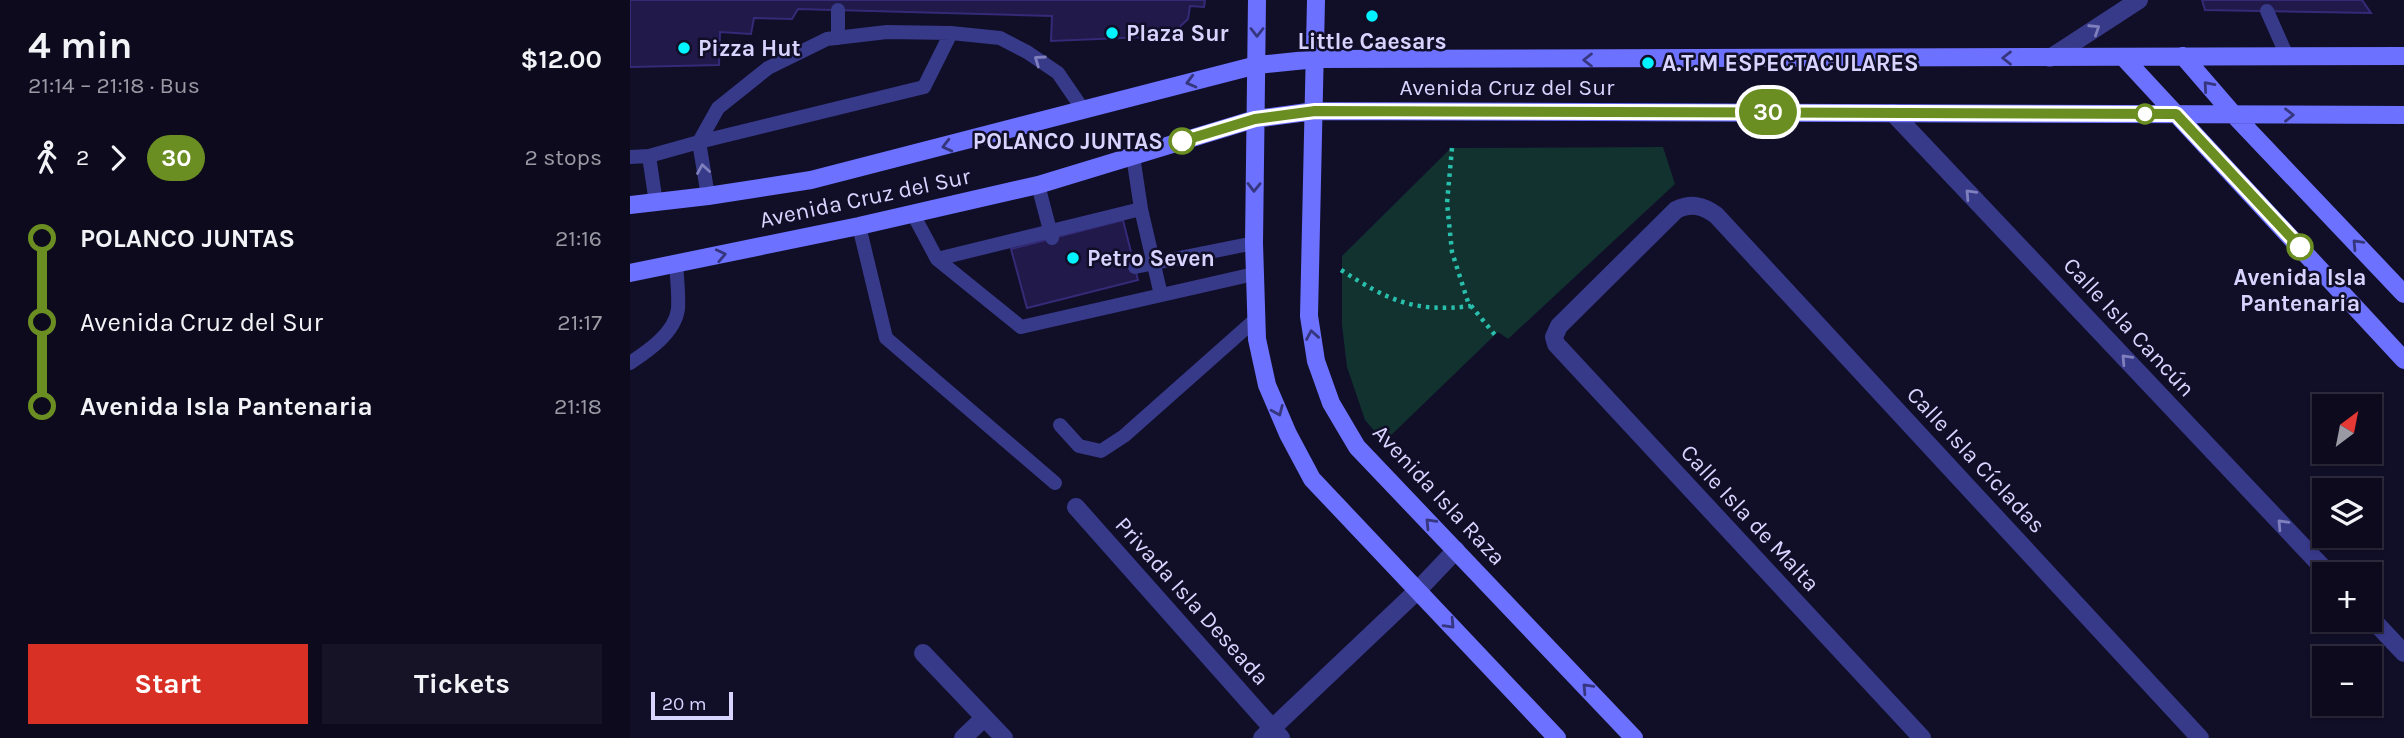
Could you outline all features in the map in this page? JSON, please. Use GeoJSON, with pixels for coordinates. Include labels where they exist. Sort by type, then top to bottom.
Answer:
{"type":"FeatureCollection","features":[{"type":"Feature","properties":{"kind":"main road"},"geometry":{"type":"LineString","coordinates":[[1257,0],[1254,274],[1256,339],[1268,385],[1288,434],[1312,479],[1558,738]]}},
{"type":"Feature","properties":{"kind":"main road","name":"Avenida Isla Raza"},"geometry":{"type":"LineString","coordinates":[[1316,0],[1308,316],[1316,361],[1331,403],[1357,447],[1634,738]]}},
{"type":"Feature","properties":{"kind":"main road"},"geometry":{"type":"LineString","coordinates":[[2183,56],[2234,115],[2404,294]]}},
{"type":"Feature","properties":{"kind":"main road","name":"Avenida Cruz del Sur"},"geometry":{"type":"LineString","coordinates":[[630,205],[708,197],[811,180],[1257,65],[1316,59],[2404,57]]}},
{"type":"Feature","properties":{"kind":"main road"},"geometry":{"type":"LineString","coordinates":[[2124,58],[2402,354]]}},
{"type":"Feature","properties":{"kind":"main road","name":"Avenida Cruz del Sur"},"geometry":{"type":"LineString","coordinates":[[630,273],[859,226],[1038,185],[1255,119],[1315,111],[2404,115]]}},
{"type":"Feature","properties":{"kind":"street"},"geometry":{"type":"LineString","coordinates":[[2050,58],[2139,0]]}},
{"type":"Feature","properties":{"kind":"street","name":"Calle Isla Cancún"},"geometry":{"type":"LineString","coordinates":[[1893,113],[2318,562]]}},
{"type":"Feature","properties":{"kind":"street","name":"Calle Isla Cícladas"},"geometry":{"type":"LineString","coordinates":[[1559,326],[1676,209],[1696,205],[1707,209],[1716,215],[2200,738]]}},
{"type":"Feature","properties":{"kind":"street","name":"Calle Isla de Malta"},"geometry":{"type":"LineString","coordinates":[[1559,326],[1554,337],[1559,350],[1922,738]]}},
{"type":"Feature","properties":{"kind":"street","name":"Privada Isla Deseada"},"geometry":{"type":"LineString","coordinates":[[1076,507],[1272,735]]}},
{"type":"Feature","properties":{"kind":"street"},"geometry":{"type":"LineString","coordinates":[[1272,735],[1456,550]]}},
{"type":"Feature","properties":{"kind":"street"},"geometry":{"type":"LineString","coordinates":[[2382,630],[2404,653]]}},
{"type":"Feature","properties":{"kind":"street"},"geometry":{"type":"LineString","coordinates":[[923,653],[1004,738]]}},
{"type":"Feature","properties":{"kind":"street"},"geometry":{"type":"LineString","coordinates":[[963,738],[984,718]]}},
{"type":"Feature","properties":{"kind":"lane"},"geometry":{"type":"LineString","coordinates":[[838,10],[838,38]]}},
{"type":"Feature","properties":{"kind":"lane"},"geometry":{"type":"LineString","coordinates":[[2267,11],[2287,56]]}},
{"type":"Feature","properties":{"kind":"lane"},"geometry":{"type":"LineString","coordinates":[[708,197],[699,142],[718,108],[768,68],[827,39],[887,32],[951,33],[1000,38],[1027,52],[1058,74],[1084,111]]}},
{"type":"Feature","properties":{"kind":"lane"},"geometry":{"type":"LineString","coordinates":[[630,157],[649,156],[924,87],[951,33]]}},
{"type":"Feature","properties":{"kind":"lane"},"geometry":{"type":"LineString","coordinates":[[649,156],[656,203]]}},
{"type":"Feature","properties":{"kind":"lane"},"geometry":{"type":"LineString","coordinates":[[1133,156],[1140,209],[1161,295]]}},
{"type":"Feature","properties":{"kind":"lane"},"geometry":{"type":"LineString","coordinates":[[1038,185],[1051,235]]}},
{"type":"Feature","properties":{"kind":"lane"},"geometry":{"type":"LineString","coordinates":[[937,259],[1051,235],[1140,209]]}},
{"type":"Feature","properties":{"kind":"lane"},"geometry":{"type":"LineString","coordinates":[[914,214],[937,259],[1021,327],[1254,274]]}},
{"type":"Feature","properties":{"kind":"lane"},"geometry":{"type":"LineString","coordinates":[[859,226],[886,338],[1055,483]]}},
{"type":"Feature","properties":{"kind":"lane"},"geometry":{"type":"LineString","coordinates":[[1135,267],[1254,243]]}},
{"type":"Feature","properties":{"kind":"lane"},"geometry":{"type":"LineString","coordinates":[[630,363],[650,350],[668,331],[678,312],[676,264]]}},
{"type":"Feature","properties":{"kind":"lane"},"geometry":{"type":"LineString","coordinates":[[1060,425],[1079,446],[1101,451],[1124,436],[1256,319]]}},
{"type":"Feature","properties":{"kind":"path"},"geometry":{"type":"LineString","coordinates":[[1452,148],[1447,203],[1452,253],[1468,302],[1495,335]]}},
{"type":"Feature","properties":{"kind":"path"},"geometry":{"type":"LineString","coordinates":[[1341,270],[1385,297],[1408,304],[1432,308],[1472,306]]}},
{"type":"Feature","properties":{"kind":"green space"},"geometry":{"type":"Polygon","coordinates":[[[1663,147],[1675,184],[1508,339],[1498,332],[1384,442],[1365,420],[1347,367],[1342,325],[1342,256],[1451,148],[1663,147]]]}},
{"type":"Feature","properties":{"kind":"building","name":"Plaza Sur"},"geometry":{"type":"Polygon","coordinates":[[[630,0],[1205,0],[1204,7],[1190,6],[1188,19],[1170,36],[1051,41],[1052,16],[798,9],[792,19],[754,18],[751,34],[720,32],[719,65],[630,67],[630,0]]]}},
{"type":"Feature","properties":{"kind":"building"},"geometry":{"type":"Polygon","coordinates":[[[2202,0],[2362,0],[2371,13],[2205,10],[2202,0]]]}},
{"type":"Feature","properties":{"kind":"building","name":"Petro Seven"},"geometry":{"type":"Polygon","coordinates":[[[1123,220],[1138,280],[1027,308],[1011,249],[1123,220]]]}},
{"type":"Feature","properties":{"kind":"bus line","name":"30"},"geometry":{"type":"LineString","coordinates":[[1182,141],[1255,119],[1315,111],[2176,114],[2300,247]]}},
{"type":"Feature","properties":{"kind":"place","name":"Little Caesars"},"geometry":{"type":"Point","coordinates":[1372,16]}},
{"type":"Feature","properties":{"kind":"place","name":"Plaza Sur"},"geometry":{"type":"Point","coordinates":[1112,33]}},
{"type":"Feature","properties":{"kind":"place","name":"Pizza Hut"},"geometry":{"type":"Point","coordinates":[684,48]}},
{"type":"Feature","properties":{"kind":"place","name":"A.T.M ESPECTACULARES"},"geometry":{"type":"Point","coordinates":[1648,63]}},
{"type":"Feature","properties":{"kind":"place","name":"POLANCO JUNTAS"},"geometry":{"type":"Point","coordinates":[1182,141]}},
{"type":"Feature","properties":{"kind":"place","name":"Avenida Isla Pantenaria"},"geometry":{"type":"Point","coordinates":[2300,247]}},
{"type":"Feature","properties":{"kind":"place","name":"Petro Seven"},"geometry":{"type":"Point","coordinates":[1073,258]}}]}
